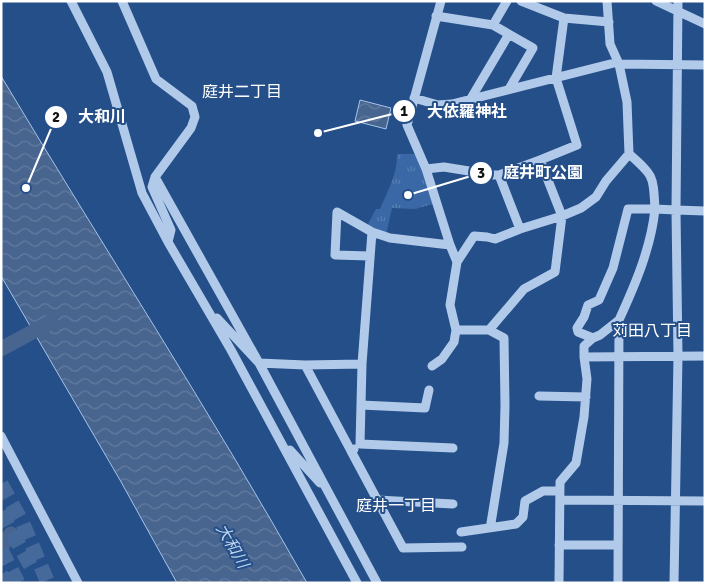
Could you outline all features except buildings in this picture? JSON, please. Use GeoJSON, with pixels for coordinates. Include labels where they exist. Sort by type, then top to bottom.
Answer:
{"type":"FeatureCollection","features":[{"type":"Feature","properties":{"kind":"street"},"geometry":{"type":"LineString","coordinates":[[71,1],[107,72],[142,193],[280,440],[357,583]]}},
{"type":"Feature","properties":{"kind":"street"},"geometry":{"type":"LineString","coordinates":[[122,1],[156,80],[192,106],[195,117],[191,128],[155,176],[152,187],[171,230],[168,242]]}},
{"type":"Feature","properties":{"kind":"street"},"geometry":{"type":"LineString","coordinates":[[441,1],[407,126],[426,169],[457,262]]}},
{"type":"Feature","properties":{"kind":"street"},"geometry":{"type":"LineString","coordinates":[[493,25],[507,1]]}},
{"type":"Feature","properties":{"kind":"street"},"geometry":{"type":"LineString","coordinates":[[521,1],[564,18],[608,22]]}},
{"type":"Feature","properties":{"kind":"street"},"geometry":{"type":"LineString","coordinates":[[432,366],[442,359],[454,342],[456,330],[450,305],[457,262],[474,236],[487,237],[494,240],[580,208],[596,197],[606,181],[629,154],[627,102],[619,63],[610,44],[607,1]]}},
{"type":"Feature","properties":{"kind":"street"},"geometry":{"type":"LineString","coordinates":[[656,1],[705,24]]}},
{"type":"Feature","properties":{"kind":"street"},"geometry":{"type":"LineString","coordinates":[[674,583],[678,356],[676,65],[678,1]]}},
{"type":"Feature","properties":{"kind":"street"},"geometry":{"type":"LineString","coordinates":[[436,16],[493,25],[533,48],[509,89]]}},
{"type":"Feature","properties":{"kind":"street"},"geometry":{"type":"LineString","coordinates":[[426,169],[444,167],[494,175],[540,160],[577,145],[556,78],[564,18]]}},
{"type":"Feature","properties":{"kind":"street"},"geometry":{"type":"LineString","coordinates":[[470,100],[509,34]]}},
{"type":"Feature","properties":{"kind":"street"},"geometry":{"type":"LineString","coordinates":[[414,98],[438,105],[452,104],[619,63],[705,65]]}},
{"type":"Feature","properties":{"kind":"street"},"geometry":{"type":"LineString","coordinates":[[618,583],[619,320],[641,266],[654,223],[655,209],[654,184],[650,172],[629,154]]}},
{"type":"Feature","properties":{"kind":"street"},"geometry":{"type":"LineString","coordinates":[[490,330],[524,289],[555,272],[562,216],[540,160]]}},
{"type":"Feature","properties":{"kind":"street"},"geometry":{"type":"LineString","coordinates":[[499,174],[520,229]]}},
{"type":"Feature","properties":{"kind":"street"},"geometry":{"type":"LineString","coordinates":[[155,176],[260,363],[377,583]]}},
{"type":"Feature","properties":{"kind":"street"},"geometry":{"type":"LineString","coordinates":[[592,338],[578,332],[577,328],[588,305],[599,300],[610,276],[628,209],[705,211]]}},
{"type":"Feature","properties":{"kind":"street"},"geometry":{"type":"LineString","coordinates":[[370,256],[335,255],[338,212],[372,232],[390,238],[450,245]]}},
{"type":"Feature","properties":{"kind":"street"},"geometry":{"type":"LineString","coordinates":[[360,444],[362,364],[372,232]]}},
{"type":"Feature","properties":{"kind":"street"},"geometry":{"type":"LineString","coordinates":[[207,308],[260,363],[305,365],[362,364]]}},
{"type":"Feature","properties":{"kind":"street"},"geometry":{"type":"LineString","coordinates":[[559,583],[560,482],[576,463],[586,397],[587,379],[584,346],[592,338],[619,320]]}},
{"type":"Feature","properties":{"kind":"street"},"geometry":{"type":"LineString","coordinates":[[456,330],[490,330],[504,338],[504,443],[491,523],[493,528]]}},
{"type":"Feature","properties":{"kind":"street"},"geometry":{"type":"LineString","coordinates":[[584,357],[705,356]]}},
{"type":"Feature","properties":{"kind":"street"},"geometry":{"type":"LineString","coordinates":[[305,365],[404,548],[462,547]]}},
{"type":"Feature","properties":{"kind":"street"},"geometry":{"type":"LineString","coordinates":[[361,405],[425,408],[429,390]]}},
{"type":"Feature","properties":{"kind":"street"},"geometry":{"type":"LineString","coordinates":[[539,396],[586,397]]}},
{"type":"Feature","properties":{"kind":"street"},"geometry":{"type":"LineString","coordinates":[[1,436],[78,583]]}},
{"type":"Feature","properties":{"kind":"street"},"geometry":{"type":"LineString","coordinates":[[280,440],[328,492]]}},
{"type":"Feature","properties":{"kind":"street"},"geometry":{"type":"LineString","coordinates":[[351,452],[360,444],[453,448]]}},
{"type":"Feature","properties":{"kind":"street"},"geometry":{"type":"LineString","coordinates":[[461,532],[516,524],[523,517],[525,501],[543,491],[560,491]]}},
{"type":"Feature","properties":{"kind":"street"},"geometry":{"type":"LineString","coordinates":[[377,500],[452,504]]}},
{"type":"Feature","properties":{"kind":"street"},"geometry":{"type":"LineString","coordinates":[[560,500],[705,501]]}},
{"type":"Feature","properties":{"kind":"street"},"geometry":{"type":"LineString","coordinates":[[559,545],[618,545]]}},
{"type":"Feature","properties":{"kind":"green space"},"geometry":{"type":"Polygon","coordinates":[[[397,154],[416,154],[433,204],[415,209],[392,208],[386,235],[367,226],[376,209],[380,209],[389,189],[396,168],[397,154]]]}},
{"type":"Feature","properties":{"kind":"water"},"geometry":{"type":"Polygon","coordinates":[[[1,76],[194,392],[307,583],[177,583],[120,480],[1,276],[1,76]]]}},
{"type":"Feature","properties":{"kind":"water"},"geometry":{"type":"Polygon","coordinates":[[[360,100],[391,108],[386,129],[355,121],[360,100]]]}},
{"type":"Feature","properties":{"kind":"waterway"},"geometry":{"type":"LineString","coordinates":[[1,349],[51,322]]}},
{"type":"Feature","properties":{"kind":"waterway"},"geometry":{"type":"LineString","coordinates":[[1,547],[11,534]]}},
{"type":"Feature","properties":{"kind":"tunnel"},"geometry":{"type":"LineString","coordinates":[[1,484],[23,524],[48,583]]}},
{"type":"Feature","properties":{"kind":"tunnel"},"geometry":{"type":"LineString","coordinates":[[1,512],[33,570]]}},
{"type":"Feature","properties":{"kind":"tunnel"},"geometry":{"type":"LineString","coordinates":[[1,550],[18,583]]}},
{"type":"Feature","properties":{"kind":"tunnel"},"geometry":{"type":"LineString","coordinates":[[1,575],[7,583]]}},
{"type":"Feature","properties":{"kind":"place","name":"大依羅神社"},"geometry":{"type":"Point","coordinates":[318,133]}},
{"type":"Feature","properties":{"kind":"place","name":"大和川"},"geometry":{"type":"Point","coordinates":[26,188]}},
{"type":"Feature","properties":{"kind":"place","name":"庭井町公園"},"geometry":{"type":"Point","coordinates":[408,195]}},
{"type":"Feature","properties":{"kind":"district","name":"庭井二丁目"},"geometry":{"type":"Point","coordinates":[242,92]}},
{"type":"Feature","properties":{"kind":"district","name":"苅田八丁目"},"geometry":{"type":"Point","coordinates":[652,331]}},
{"type":"Feature","properties":{"kind":"district","name":"庭井一丁目"},"geometry":{"type":"Point","coordinates":[396,506]}}]}
